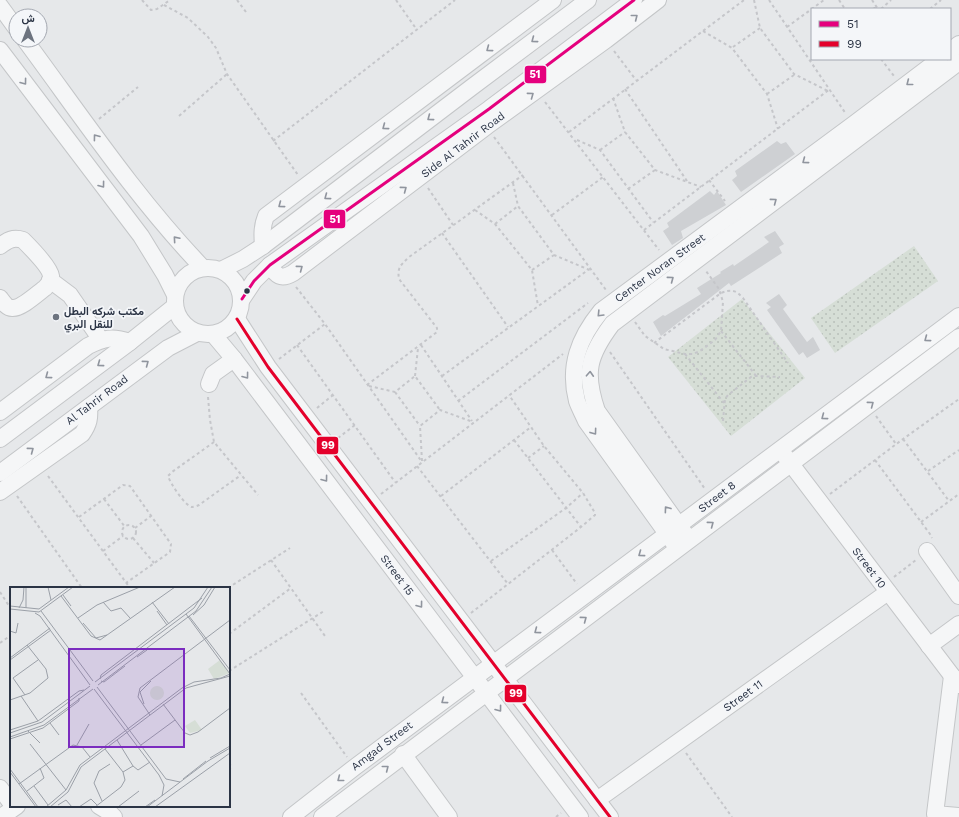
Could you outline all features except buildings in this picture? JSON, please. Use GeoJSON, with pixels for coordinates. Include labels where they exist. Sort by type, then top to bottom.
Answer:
{"type":"FeatureCollection","features":[{"type":"Feature","properties":{"kind":"street"},"geometry":{"type":"LineString","coordinates":[[221,270],[243,259],[263,246],[588,0]]}},
{"type":"Feature","properties":{"kind":"street"},"geometry":{"type":"LineString","coordinates":[[242,299],[254,281],[270,265],[505,105],[634,0]]}},
{"type":"Feature","properties":{"kind":"street","name":"Side Al Tahrir Road"},"geometry":{"type":"LineString","coordinates":[[288,276],[487,126],[505,105],[536,90],[606,40],[658,0]]}},
{"type":"Feature","properties":{"kind":"street"},"geometry":{"type":"LineString","coordinates":[[263,246],[262,224],[266,216],[550,3],[558,22]]}},
{"type":"Feature","properties":{"kind":"street"},"geometry":{"type":"LineString","coordinates":[[0,6],[8,17]]}},
{"type":"Feature","properties":{"kind":"street"},"geometry":{"type":"LineString","coordinates":[[951,50],[959,44]]}},
{"type":"Feature","properties":{"kind":"street"},"geometry":{"type":"LineString","coordinates":[[31,48],[152,210],[202,268]]}},
{"type":"Feature","properties":{"kind":"street"},"geometry":{"type":"LineString","coordinates":[[0,50],[141,236],[165,275],[175,300]]}},
{"type":"Feature","properties":{"kind":"street","name":"Center Noran Street"},"geometry":{"type":"LineString","coordinates":[[684,544],[586,421],[577,401],[574,380],[575,359],[582,339],[590,324],[606,308],[939,60]]}},
{"type":"Feature","properties":{"kind":"street","name":"Center Noran Street"},"geometry":{"type":"LineString","coordinates":[[673,530],[597,411],[591,394],[589,375],[592,357],[601,339],[612,324],[696,259],[959,62]]}},
{"type":"Feature","properties":{"kind":"street"},"geometry":{"type":"LineString","coordinates":[[0,246],[11,238],[23,240],[48,269],[50,280],[45,288],[17,308],[8,307],[0,298]]}},
{"type":"Feature","properties":{"kind":"street"},"geometry":{"type":"LineString","coordinates":[[270,265],[275,274],[281,277],[288,276]]}},
{"type":"Feature","properties":{"kind":"street"},"geometry":{"type":"LineString","coordinates":[[202,268],[215,268],[221,270],[234,279],[241,292],[241,309],[237,319],[227,329],[214,334],[197,333],[182,322],[176,312],[175,300],[177,288],[190,273],[202,268]]}},
{"type":"Feature","properties":{"kind":"street"},"geometry":{"type":"LineString","coordinates":[[50,280],[70,295],[100,340]]}},
{"type":"Feature","properties":{"kind":"street"},"geometry":{"type":"LineString","coordinates":[[0,439],[130,342],[175,300]]}},
{"type":"Feature","properties":{"kind":"street","name":"Street 8"},"geometry":{"type":"LineString","coordinates":[[475,677],[959,316]]}},
{"type":"Feature","properties":{"kind":"street","name":"Street 15"},"geometry":{"type":"LineString","coordinates":[[237,319],[268,367],[610,817]]}},
{"type":"Feature","properties":{"kind":"street","name":"Al Tahrir Road"},"geometry":{"type":"LineString","coordinates":[[3,483],[88,407],[168,348],[197,333]]}},
{"type":"Feature","properties":{"kind":"street","name":"Street 15"},"geometry":{"type":"LineString","coordinates":[[214,334],[580,817]]}},
{"type":"Feature","properties":{"kind":"street","name":"Street 8"},"geometry":{"type":"LineString","coordinates":[[486,692],[959,337]]}},
{"type":"Feature","properties":{"kind":"street"},"geometry":{"type":"LineString","coordinates":[[0,412],[88,346],[100,340],[110,338],[130,342]]}},
{"type":"Feature","properties":{"kind":"street"},"geometry":{"type":"LineString","coordinates":[[209,384],[213,374],[234,359]]}},
{"type":"Feature","properties":{"kind":"street"},"geometry":{"type":"LineString","coordinates":[[3,483],[39,465],[82,434],[88,426],[90,416],[88,407]]}},
{"type":"Feature","properties":{"kind":"street","name":"Street 10"},"geometry":{"type":"LineString","coordinates":[[780,450],[955,680]]}},
{"type":"Feature","properties":{"kind":"street"},"geometry":{"type":"LineString","coordinates":[[927,550],[959,596]]}},
{"type":"Feature","properties":{"kind":"street","name":"Street 11"},"geometry":{"type":"LineString","coordinates":[[597,800],[885,589]]}},
{"type":"Feature","properties":{"kind":"street"},"geometry":{"type":"LineString","coordinates":[[929,646],[959,624]]}},
{"type":"Feature","properties":{"kind":"street","name":"Amgad Street"},"geometry":{"type":"LineString","coordinates":[[291,817],[475,677]]}},
{"type":"Feature","properties":{"kind":"street"},"geometry":{"type":"LineString","coordinates":[[955,680],[935,814],[959,816]]}},
{"type":"Feature","properties":{"kind":"street","name":"Amgad Street"},"geometry":{"type":"LineString","coordinates":[[322,817],[486,692]]}},
{"type":"Feature","properties":{"kind":"street"},"geometry":{"type":"LineString","coordinates":[[403,754],[450,817]]}},
{"type":"Feature","properties":{"kind":"street"},"geometry":{"type":"LineString","coordinates":[[0,788],[10,801]]}},
{"type":"Feature","properties":{"kind":"street"},"geometry":{"type":"LineString","coordinates":[[1,817],[13,807]]}},
{"type":"Feature","properties":{"kind":"street"},"geometry":{"type":"LineString","coordinates":[[101,807],[114,817]]}},
{"type":"Feature","properties":{"kind":"path"},"geometry":{"type":"LineString","coordinates":[[142,0],[151,10],[157,9],[170,0]]}},
{"type":"Feature","properties":{"kind":"path"},"geometry":{"type":"LineString","coordinates":[[237,0],[246,12]]}},
{"type":"Feature","properties":{"kind":"path"},"geometry":{"type":"LineString","coordinates":[[396,0],[417,30]]}},
{"type":"Feature","properties":{"kind":"path"},"geometry":{"type":"LineString","coordinates":[[274,141],[455,0]]}},
{"type":"Feature","properties":{"kind":"path"},"geometry":{"type":"LineString","coordinates":[[569,132],[744,0]]}},
{"type":"Feature","properties":{"kind":"path"},"geometry":{"type":"LineString","coordinates":[[754,0],[760,28],[794,74],[829,90]]}},
{"type":"Feature","properties":{"kind":"path"},"geometry":{"type":"LineString","coordinates":[[769,0],[829,90],[854,124]]}},
{"type":"Feature","properties":{"kind":"path"},"geometry":{"type":"LineString","coordinates":[[813,8],[824,0]]}},
{"type":"Feature","properties":{"kind":"path"},"geometry":{"type":"LineString","coordinates":[[838,0],[844,8]]}},
{"type":"Feature","properties":{"kind":"path"},"geometry":{"type":"LineString","coordinates":[[872,0],[879,8],[891,0]]}},
{"type":"Feature","properties":{"kind":"path"},"geometry":{"type":"LineString","coordinates":[[931,8],[941,0]]}},
{"type":"Feature","properties":{"kind":"path"},"geometry":{"type":"LineString","coordinates":[[164,5],[188,18],[204,32],[216,48],[227,74],[306,186]]}},
{"type":"Feature","properties":{"kind":"path"},"geometry":{"type":"LineString","coordinates":[[787,27],[811,9]]}},
{"type":"Feature","properties":{"kind":"path"},"geometry":{"type":"LineString","coordinates":[[732,48],[760,28]]}},
{"type":"Feature","properties":{"kind":"path"},"geometry":{"type":"LineString","coordinates":[[703,31],[732,48],[767,94],[778,129]]}},
{"type":"Feature","properties":{"kind":"path"},"geometry":{"type":"LineString","coordinates":[[606,40],[637,81]]}},
{"type":"Feature","properties":{"kind":"path"},"geometry":{"type":"LineString","coordinates":[[883,60],[902,88]]}},
{"type":"Feature","properties":{"kind":"path"},"geometry":{"type":"LineString","coordinates":[[179,116],[227,74]]}},
{"type":"Feature","properties":{"kind":"path"},"geometry":{"type":"LineString","coordinates":[[767,94],[794,74]]}},
{"type":"Feature","properties":{"kind":"path"},"geometry":{"type":"LineString","coordinates":[[90,127],[138,87]]}},
{"type":"Feature","properties":{"kind":"path"},"geometry":{"type":"LineString","coordinates":[[536,90],[669,262]]}},
{"type":"Feature","properties":{"kind":"path"},"geometry":{"type":"LineString","coordinates":[[625,90],[688,181]]}},
{"type":"Feature","properties":{"kind":"path"},"geometry":{"type":"LineString","coordinates":[[644,230],[829,90]]}},
{"type":"Feature","properties":{"kind":"path"},"geometry":{"type":"LineString","coordinates":[[613,98],[625,132],[655,170],[701,187]]}},
{"type":"Feature","properties":{"kind":"path"},"geometry":{"type":"LineString","coordinates":[[487,126],[606,290],[600,294]]}},
{"type":"Feature","properties":{"kind":"path"},"geometry":{"type":"LineString","coordinates":[[600,150],[625,132]]}},
{"type":"Feature","properties":{"kind":"path"},"geometry":{"type":"LineString","coordinates":[[575,140],[600,150],[653,222]]}},
{"type":"Feature","properties":{"kind":"path"},"geometry":{"type":"LineString","coordinates":[[628,189],[655,170]]}},
{"type":"Feature","properties":{"kind":"path"},"geometry":{"type":"LineString","coordinates":[[368,385],[436,332],[437,328],[399,279],[398,271],[401,264],[523,175]]}},
{"type":"Feature","properties":{"kind":"path"},"geometry":{"type":"LineString","coordinates":[[420,177],[453,225]]}},
{"type":"Feature","properties":{"kind":"path"},"geometry":{"type":"LineString","coordinates":[[552,215],[603,177]]}},
{"type":"Feature","properties":{"kind":"path"},"geometry":{"type":"LineString","coordinates":[[709,180],[734,214]]}},
{"type":"Feature","properties":{"kind":"path"},"geometry":{"type":"LineString","coordinates":[[513,183],[518,206],[554,255],[593,272]]}},
{"type":"Feature","properties":{"kind":"path"},"geometry":{"type":"LineString","coordinates":[[495,224],[518,206]]}},
{"type":"Feature","properties":{"kind":"path"},"geometry":{"type":"LineString","coordinates":[[475,210],[495,224],[532,270],[538,306]]}},
{"type":"Feature","properties":{"kind":"path"},"geometry":{"type":"LineString","coordinates":[[442,233],[508,327]]}},
{"type":"Feature","properties":{"kind":"path"},"geometry":{"type":"LineString","coordinates":[[532,270],[554,255]]}},
{"type":"Feature","properties":{"kind":"path"},"geometry":{"type":"LineString","coordinates":[[628,312],[645,336],[654,344],[664,349],[685,354],[693,354],[716,340],[721,331],[723,302],[721,293],[696,259]]}},
{"type":"Feature","properties":{"kind":"path"},"geometry":{"type":"LineString","coordinates":[[442,376],[588,270]]}},
{"type":"Feature","properties":{"kind":"path"},"geometry":{"type":"LineString","coordinates":[[288,276],[325,324],[422,462]]}},
{"type":"Feature","properties":{"kind":"path"},"geometry":{"type":"LineString","coordinates":[[654,344],[721,293],[729,290],[737,291],[788,363]]}},
{"type":"Feature","properties":{"kind":"path"},"geometry":{"type":"LineString","coordinates":[[458,401],[594,299]]}},
{"type":"Feature","properties":{"kind":"path"},"geometry":{"type":"LineString","coordinates":[[268,367],[325,324]]}},
{"type":"Feature","properties":{"kind":"path"},"geometry":{"type":"LineString","coordinates":[[721,331],[757,376]]}},
{"type":"Feature","properties":{"kind":"path"},"geometry":{"type":"LineString","coordinates":[[601,339],[713,500]]}},
{"type":"Feature","properties":{"kind":"path"},"geometry":{"type":"LineString","coordinates":[[297,345],[396,482]]}},
{"type":"Feature","properties":{"kind":"path"},"geometry":{"type":"LineString","coordinates":[[419,346],[442,376],[473,422]]}},
{"type":"Feature","properties":{"kind":"path"},"geometry":{"type":"LineString","coordinates":[[395,392],[415,376],[419,346]]}},
{"type":"Feature","properties":{"kind":"path"},"geometry":{"type":"LineString","coordinates":[[370,502],[564,353]]}},
{"type":"Feature","properties":{"kind":"path"},"geometry":{"type":"LineString","coordinates":[[685,354],[724,403]]}},
{"type":"Feature","properties":{"kind":"path"},"geometry":{"type":"LineString","coordinates":[[415,376],[440,410],[473,422]]}},
{"type":"Feature","properties":{"kind":"path"},"geometry":{"type":"LineString","coordinates":[[723,421],[724,403],[728,395],[751,377],[780,377]]}},
{"type":"Feature","properties":{"kind":"path"},"geometry":{"type":"LineString","coordinates":[[209,384],[208,403],[214,442],[258,495]]}},
{"type":"Feature","properties":{"kind":"path"},"geometry":{"type":"LineString","coordinates":[[368,385],[395,392],[420,426],[422,462]]}},
{"type":"Feature","properties":{"kind":"path"},"geometry":{"type":"LineString","coordinates":[[306,416],[333,395]]}},
{"type":"Feature","properties":{"kind":"path"},"geometry":{"type":"LineString","coordinates":[[461,621],[581,527],[596,513],[583,493],[544,446],[508,395]]}},
{"type":"Feature","properties":{"kind":"path"},"geometry":{"type":"LineString","coordinates":[[820,502],[896,444],[959,399]]}},
{"type":"Feature","properties":{"kind":"path"},"geometry":{"type":"LineString","coordinates":[[869,405],[896,444]]}},
{"type":"Feature","properties":{"kind":"path"},"geometry":{"type":"LineString","coordinates":[[420,426],[440,410]]}},
{"type":"Feature","properties":{"kind":"path"},"geometry":{"type":"LineString","coordinates":[[328,446],[355,425]]}},
{"type":"Feature","properties":{"kind":"path"},"geometry":{"type":"LineString","coordinates":[[441,496],[531,427]]}},
{"type":"Feature","properties":{"kind":"path"},"geometry":{"type":"LineString","coordinates":[[903,439],[949,501]]}},
{"type":"Feature","properties":{"kind":"path"},"geometry":{"type":"LineString","coordinates":[[514,440],[581,527]]}},
{"type":"Feature","properties":{"kind":"path"},"geometry":{"type":"LineString","coordinates":[[214,442],[168,476],[170,482],[187,504],[192,507],[199,505],[241,475]]}},
{"type":"Feature","properties":{"kind":"path"},"geometry":{"type":"LineString","coordinates":[[528,458],[544,446]]}},
{"type":"Feature","properties":{"kind":"path"},"geometry":{"type":"LineString","coordinates":[[928,471],[959,450]]}},
{"type":"Feature","properties":{"kind":"path"},"geometry":{"type":"LineString","coordinates":[[875,460],[930,534],[932,540],[931,546],[885,589]]}},
{"type":"Feature","properties":{"kind":"path"},"geometry":{"type":"LineString","coordinates":[[39,465],[79,517],[129,587]]}},
{"type":"Feature","properties":{"kind":"path"},"geometry":{"type":"LineString","coordinates":[[417,466],[508,584]]}},
{"type":"Feature","properties":{"kind":"path"},"geometry":{"type":"LineString","coordinates":[[3,483],[81,587]]}},
{"type":"Feature","properties":{"kind":"path"},"geometry":{"type":"LineString","coordinates":[[79,517],[123,485],[126,484],[130,486],[171,544],[170,552],[126,583]]}},
{"type":"Feature","properties":{"kind":"path"},"geometry":{"type":"LineString","coordinates":[[491,561],[566,508],[583,493]]}},
{"type":"Feature","properties":{"kind":"path"},"geometry":{"type":"LineString","coordinates":[[921,522],[959,494]]}},
{"type":"Feature","properties":{"kind":"path"},"geometry":{"type":"LineString","coordinates":[[104,498],[125,526]]}},
{"type":"Feature","properties":{"kind":"path"},"geometry":{"type":"LineString","coordinates":[[135,528],[151,516]]}},
{"type":"Feature","properties":{"kind":"path"},"geometry":{"type":"LineString","coordinates":[[125,526],[128,525],[135,528]]}},
{"type":"Feature","properties":{"kind":"path"},"geometry":{"type":"LineString","coordinates":[[123,536],[123,529],[125,526]]}},
{"type":"Feature","properties":{"kind":"path"},"geometry":{"type":"LineString","coordinates":[[133,538],[136,531],[135,528]]}},
{"type":"Feature","properties":{"kind":"path"},"geometry":{"type":"LineString","coordinates":[[103,551],[123,536]]}},
{"type":"Feature","properties":{"kind":"path"},"geometry":{"type":"LineString","coordinates":[[123,536],[130,539],[133,538],[154,563]]}},
{"type":"Feature","properties":{"kind":"path"},"geometry":{"type":"LineString","coordinates":[[230,587],[290,548]]}},
{"type":"Feature","properties":{"kind":"path"},"geometry":{"type":"LineString","coordinates":[[552,550],[585,595]]}},
{"type":"Feature","properties":{"kind":"path"},"geometry":{"type":"LineString","coordinates":[[271,560],[325,636]]}},
{"type":"Feature","properties":{"kind":"path"},"geometry":{"type":"LineString","coordinates":[[230,633],[291,588]]}},
{"type":"Feature","properties":{"kind":"path"},"geometry":{"type":"LineString","coordinates":[[0,592],[10,607]]}},
{"type":"Feature","properties":{"kind":"path"},"geometry":{"type":"LineString","coordinates":[[230,670],[324,611]]}},
{"type":"Feature","properties":{"kind":"path"},"geometry":{"type":"LineString","coordinates":[[0,643],[10,636]]}},
{"type":"Feature","properties":{"kind":"path"},"geometry":{"type":"LineString","coordinates":[[301,693],[355,767]]}},
{"type":"Feature","properties":{"kind":"path"},"geometry":{"type":"LineString","coordinates":[[678,742],[732,817]]}},
{"type":"Feature","properties":{"kind":"shaded area"},"geometry":{"type":"Polygon","coordinates":[[[914,246],[938,281],[835,353],[811,318],[914,246]]]}},
{"type":"Feature","properties":{"kind":"shaded area"},"geometry":{"type":"Polygon","coordinates":[[[742,299],[805,378],[731,436],[668,357],[742,299]]]}},
{"type":"Feature","properties":{"kind":"transit line","name":"51"},"geometry":{"type":"LineString","coordinates":[[242,299],[254,281],[270,265],[489,109],[634,0]]}},
{"type":"Feature","properties":{"kind":"transit line","name":"99"},"geometry":{"type":"LineString","coordinates":[[237,319],[268,367],[610,817]]}},
{"type":"Feature","properties":{"kind":"place","name":"مكتب شركه البطل للنقل البري"},"geometry":{"type":"Point","coordinates":[56,317]}}]}
